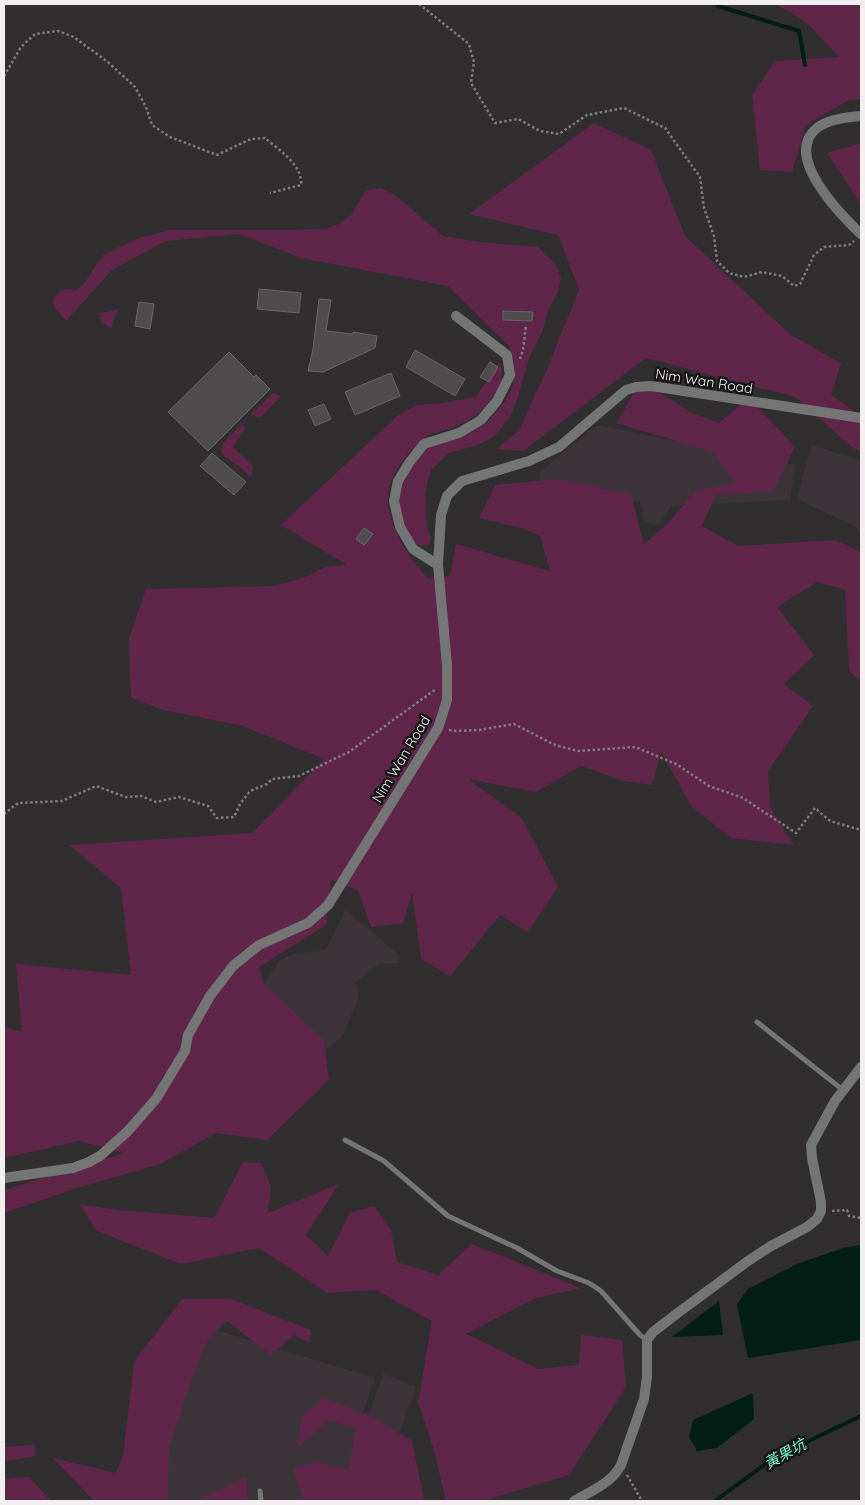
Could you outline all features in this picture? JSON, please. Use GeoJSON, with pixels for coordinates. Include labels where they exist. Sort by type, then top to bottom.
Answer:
{"type":"FeatureCollection","features":[{"type":"Feature","properties":{"kind":"street"},"geometry":{"type":"LineString","coordinates":[[858,238],[823,192],[806,152],[807,143],[817,128],[830,122],[861,116]]}},
{"type":"Feature","properties":{"kind":"street"},"geometry":{"type":"LineString","coordinates":[[438,565],[413,549],[400,527],[394,501],[398,481],[408,463],[424,444],[459,433],[481,420],[497,401],[510,375],[507,355],[456,316]]}},
{"type":"Feature","properties":{"kind":"street","name":"Nim Wan Road"},"geometry":{"type":"LineString","coordinates":[[4,1178],[73,1168],[100,1156],[128,1131],[156,1099],[185,1051],[188,1035],[210,996],[233,966],[258,945],[308,922],[328,905],[439,726],[447,700],[447,665],[438,565],[441,515],[447,496],[462,481],[529,461],[559,446],[626,390],[636,387],[651,386],[861,418]]}},
{"type":"Feature","properties":{"kind":"street"},"geometry":{"type":"LineString","coordinates":[[574,1501],[606,1483],[616,1475],[621,1465],[644,1399],[647,1377],[647,1340],[651,1335],[666,1322],[771,1246],[813,1224],[817,1220],[821,1211],[821,1202],[811,1145],[835,1101],[861,1068]]}},
{"type":"Feature","properties":{"kind":"lane"},"geometry":{"type":"LineString","coordinates":[[757,1022],[844,1090]]}},
{"type":"Feature","properties":{"kind":"lane"},"geometry":{"type":"LineString","coordinates":[[346,1140],[384,1161],[448,1216],[517,1248],[557,1271],[589,1283],[601,1291],[640,1336],[647,1340]]}},
{"type":"Feature","properties":{"kind":"lane"},"geometry":{"type":"LineString","coordinates":[[260,1491],[261,1501]]}},
{"type":"Feature","properties":{"kind":"path"},"geometry":{"type":"LineString","coordinates":[[419,4],[469,44],[474,62],[471,83],[494,123],[518,119],[540,131],[559,134],[587,115],[624,108],[665,128],[700,176],[704,208],[714,236],[717,262],[729,273],[744,277],[762,272],[782,276],[794,286],[800,284],[814,255],[824,247],[849,245],[858,238]]}},
{"type":"Feature","properties":{"kind":"path"},"geometry":{"type":"LineString","coordinates":[[4,76],[21,47],[35,34],[58,31],[74,37],[109,63],[136,87],[152,125],[170,137],[217,155],[251,139],[265,138],[291,160],[302,180],[301,185],[270,193]]}},
{"type":"Feature","properties":{"kind":"path"},"geometry":{"type":"LineString","coordinates":[[510,375],[516,368],[523,350],[526,325]]}},
{"type":"Feature","properties":{"kind":"path"},"geometry":{"type":"LineString","coordinates":[[4,814],[18,803],[62,801],[96,786],[126,797],[141,796],[156,802],[179,797],[208,806],[217,818],[234,817],[240,804],[250,791],[267,784],[272,779],[299,776],[349,752],[447,681]]}},
{"type":"Feature","properties":{"kind":"path"},"geometry":{"type":"LineString","coordinates":[[439,726],[455,732],[514,724],[555,744],[578,752],[635,747],[676,764],[709,786],[744,798],[796,833],[815,808],[830,821],[861,830]]}},
{"type":"Feature","properties":{"kind":"path"},"geometry":{"type":"LineString","coordinates":[[821,1211],[847,1210],[849,1216],[861,1218]]}},
{"type":"Feature","properties":{"kind":"path"},"geometry":{"type":"LineString","coordinates":[[621,1465],[642,1501]]}},
{"type":"Feature","properties":{"kind":"shaded area"},"geometry":{"type":"Polygon","coordinates":[[[776,4],[861,4],[861,99],[849,100],[806,125],[792,172],[760,170],[752,95],[775,61],[839,57],[806,22],[776,4]]]}},
{"type":"Feature","properties":{"kind":"shaded area"},"geometry":{"type":"Polygon","coordinates":[[[594,123],[651,150],[685,236],[791,335],[841,363],[831,395],[861,416],[861,451],[853,448],[795,397],[646,358],[523,451],[497,449],[519,430],[545,374],[579,290],[558,235],[469,214],[594,123]]]}},
{"type":"Feature","properties":{"kind":"shaded area"},"geometry":{"type":"Polygon","coordinates":[[[861,143],[861,204],[827,153],[861,143]]]}},
{"type":"Feature","properties":{"kind":"shaded area"},"geometry":{"type":"Polygon","coordinates":[[[381,188],[394,194],[443,236],[479,242],[538,247],[554,262],[561,277],[558,292],[550,306],[542,332],[529,358],[510,417],[495,436],[478,445],[449,453],[431,470],[425,493],[427,527],[431,539],[429,544],[422,546],[414,543],[400,507],[401,490],[408,472],[425,451],[470,432],[487,422],[506,400],[513,383],[514,374],[514,365],[509,346],[448,286],[301,258],[239,234],[166,241],[112,270],[66,321],[54,307],[53,299],[62,290],[75,290],[82,286],[103,255],[138,238],[170,230],[324,229],[339,224],[351,215],[366,190],[381,188]]]}},
{"type":"Feature","properties":{"kind":"shaded area"},"geometry":{"type":"Polygon","coordinates":[[[118,310],[111,328],[101,322],[99,313],[118,310]]]}},
{"type":"Feature","properties":{"kind":"shaded area"},"geometry":{"type":"Polygon","coordinates":[[[499,362],[502,371],[501,381],[486,406],[475,416],[463,423],[423,439],[403,460],[389,486],[388,502],[390,514],[399,539],[413,561],[428,578],[450,576],[456,544],[550,571],[540,536],[522,528],[479,518],[495,485],[557,479],[631,494],[644,545],[669,522],[696,490],[736,483],[712,452],[617,423],[640,381],[694,414],[719,423],[749,398],[795,447],[773,491],[716,495],[702,526],[738,546],[835,540],[861,552],[861,682],[849,670],[845,590],[817,582],[777,607],[814,655],[784,684],[813,706],[768,771],[770,807],[794,845],[731,838],[691,806],[661,752],[652,785],[623,781],[581,766],[536,792],[468,779],[522,818],[558,887],[528,932],[500,915],[450,976],[421,959],[412,893],[403,923],[371,927],[358,890],[331,880],[326,925],[259,967],[264,984],[324,1040],[329,1080],[267,1140],[216,1133],[160,1164],[74,1189],[4,1213],[4,1190],[124,1153],[79,1141],[4,1158],[4,1026],[22,1032],[16,964],[131,975],[121,888],[69,845],[252,833],[324,759],[243,726],[159,709],[131,697],[129,639],[146,589],[275,586],[305,577],[325,567],[347,565],[281,525],[398,415],[417,405],[476,397],[499,362]]]}},
{"type":"Feature","properties":{"kind":"shaded area"},"geometry":{"type":"Polygon","coordinates":[[[273,393],[281,396],[260,418],[251,414],[273,393]]]}},
{"type":"Feature","properties":{"kind":"shaded area"},"geometry":{"type":"Polygon","coordinates":[[[241,424],[246,427],[233,447],[253,466],[251,476],[222,454],[222,445],[241,424]]]}},
{"type":"Feature","properties":{"kind":"shaded area"},"geometry":{"type":"Polygon","coordinates":[[[597,425],[795,465],[790,500],[671,506],[659,525],[644,522],[640,502],[598,500],[539,486],[540,472],[597,425]]]}},
{"type":"Feature","properties":{"kind":"shaded area"},"geometry":{"type":"Polygon","coordinates":[[[811,445],[861,460],[861,542],[858,528],[797,499],[811,445]]]}},
{"type":"Feature","properties":{"kind":"shaded area"},"geometry":{"type":"Polygon","coordinates":[[[346,910],[400,956],[397,963],[379,964],[355,983],[359,997],[342,1036],[321,1054],[260,992],[279,961],[293,954],[326,950],[346,910]]]}},
{"type":"Feature","properties":{"kind":"shaded area"},"geometry":{"type":"Polygon","coordinates":[[[243,1162],[261,1163],[271,1186],[268,1213],[339,1184],[306,1235],[328,1256],[350,1213],[374,1206],[391,1230],[397,1262],[438,1275],[472,1244],[581,1288],[536,1298],[466,1334],[538,1369],[579,1365],[581,1335],[622,1340],[626,1387],[569,1475],[482,1501],[446,1501],[434,1450],[418,1403],[432,1321],[376,1290],[327,1293],[259,1248],[181,1264],[97,1231],[79,1204],[118,1210],[214,1218],[243,1162]]]}},
{"type":"Feature","properties":{"kind":"shaded area"},"geometry":{"type":"Polygon","coordinates":[[[861,1245],[861,1340],[748,1358],[737,1304],[748,1289],[797,1264],[843,1248],[861,1245]]]}},
{"type":"Feature","properties":{"kind":"shaded area"},"geometry":{"type":"Polygon","coordinates":[[[182,1299],[231,1299],[311,1330],[310,1343],[294,1335],[271,1355],[227,1321],[206,1342],[169,1447],[168,1501],[94,1501],[53,1458],[116,1473],[123,1456],[134,1362],[182,1299]]]}},
{"type":"Feature","properties":{"kind":"shaded area"},"geometry":{"type":"Polygon","coordinates":[[[719,1301],[723,1335],[672,1337],[719,1301]]]}},
{"type":"Feature","properties":{"kind":"shaded area"},"geometry":{"type":"Polygon","coordinates":[[[202,1326],[375,1378],[361,1419],[351,1480],[323,1501],[160,1501],[160,1451],[202,1326]]]}},
{"type":"Feature","properties":{"kind":"shaded area"},"geometry":{"type":"Polygon","coordinates":[[[383,1374],[416,1387],[398,1436],[366,1422],[383,1374]]]}},
{"type":"Feature","properties":{"kind":"shaded area"},"geometry":{"type":"Polygon","coordinates":[[[753,1393],[754,1419],[717,1448],[697,1451],[689,1437],[693,1420],[753,1393]]]}},
{"type":"Feature","properties":{"kind":"shaded area"},"geometry":{"type":"Polygon","coordinates":[[[323,1398],[373,1417],[412,1441],[424,1500],[304,1501],[293,1469],[316,1462],[348,1470],[356,1428],[329,1420],[297,1449],[302,1417],[323,1398]]]}},
{"type":"Feature","properties":{"kind":"shaded area"},"geometry":{"type":"Polygon","coordinates":[[[35,1445],[35,1456],[4,1462],[4,1447],[35,1445]]]}},
{"type":"Feature","properties":{"kind":"shaded area"},"geometry":{"type":"Polygon","coordinates":[[[29,1477],[51,1501],[4,1501],[4,1479],[29,1477]]]}},
{"type":"Feature","properties":{"kind":"shaded area"},"geometry":{"type":"Polygon","coordinates":[[[246,1477],[248,1501],[196,1501],[246,1477]]]}},
{"type":"Feature","properties":{"kind":"building"},"geometry":{"type":"Polygon","coordinates":[[[259,289],[301,293],[299,313],[257,309],[259,289]]]}},
{"type":"Feature","properties":{"kind":"building"},"geometry":{"type":"Polygon","coordinates":[[[319,299],[331,300],[326,331],[353,334],[353,332],[377,336],[375,348],[323,372],[308,371],[313,349],[319,299]]]}},
{"type":"Feature","properties":{"kind":"building"},"geometry":{"type":"Polygon","coordinates":[[[139,302],[154,304],[150,329],[135,326],[139,302]]]}},
{"type":"Feature","properties":{"kind":"building"},"geometry":{"type":"Polygon","coordinates":[[[503,311],[533,312],[532,321],[503,320],[503,311]]]}},
{"type":"Feature","properties":{"kind":"building"},"geometry":{"type":"Polygon","coordinates":[[[415,350],[465,379],[455,396],[406,367],[415,350]]]}},
{"type":"Feature","properties":{"kind":"building"},"geometry":{"type":"Polygon","coordinates":[[[229,352],[254,377],[256,375],[270,389],[208,451],[168,412],[229,352]]]}},
{"type":"Feature","properties":{"kind":"building"},"geometry":{"type":"Polygon","coordinates":[[[490,362],[498,367],[489,382],[480,377],[490,362]]]}},
{"type":"Feature","properties":{"kind":"building"},"geometry":{"type":"Polygon","coordinates":[[[391,373],[400,396],[355,415],[345,392],[391,373]]]}},
{"type":"Feature","properties":{"kind":"building"},"geometry":{"type":"Polygon","coordinates":[[[324,404],[331,419],[315,426],[308,410],[324,404]]]}},
{"type":"Feature","properties":{"kind":"building"},"geometry":{"type":"Polygon","coordinates":[[[212,453],[246,482],[234,495],[200,466],[212,453]]]}},
{"type":"Feature","properties":{"kind":"building"},"geometry":{"type":"Polygon","coordinates":[[[364,528],[373,534],[364,545],[356,539],[364,528]]]}},
{"type":"Feature","properties":{"kind":"waterway"},"geometry":{"type":"LineString","coordinates":[[717,4],[718,6],[799,31],[805,65]]}},
{"type":"Feature","properties":{"kind":"waterway","name":"黃果坑"},"geometry":{"type":"LineString","coordinates":[[715,1501],[775,1457],[861,1416]]}}]}
